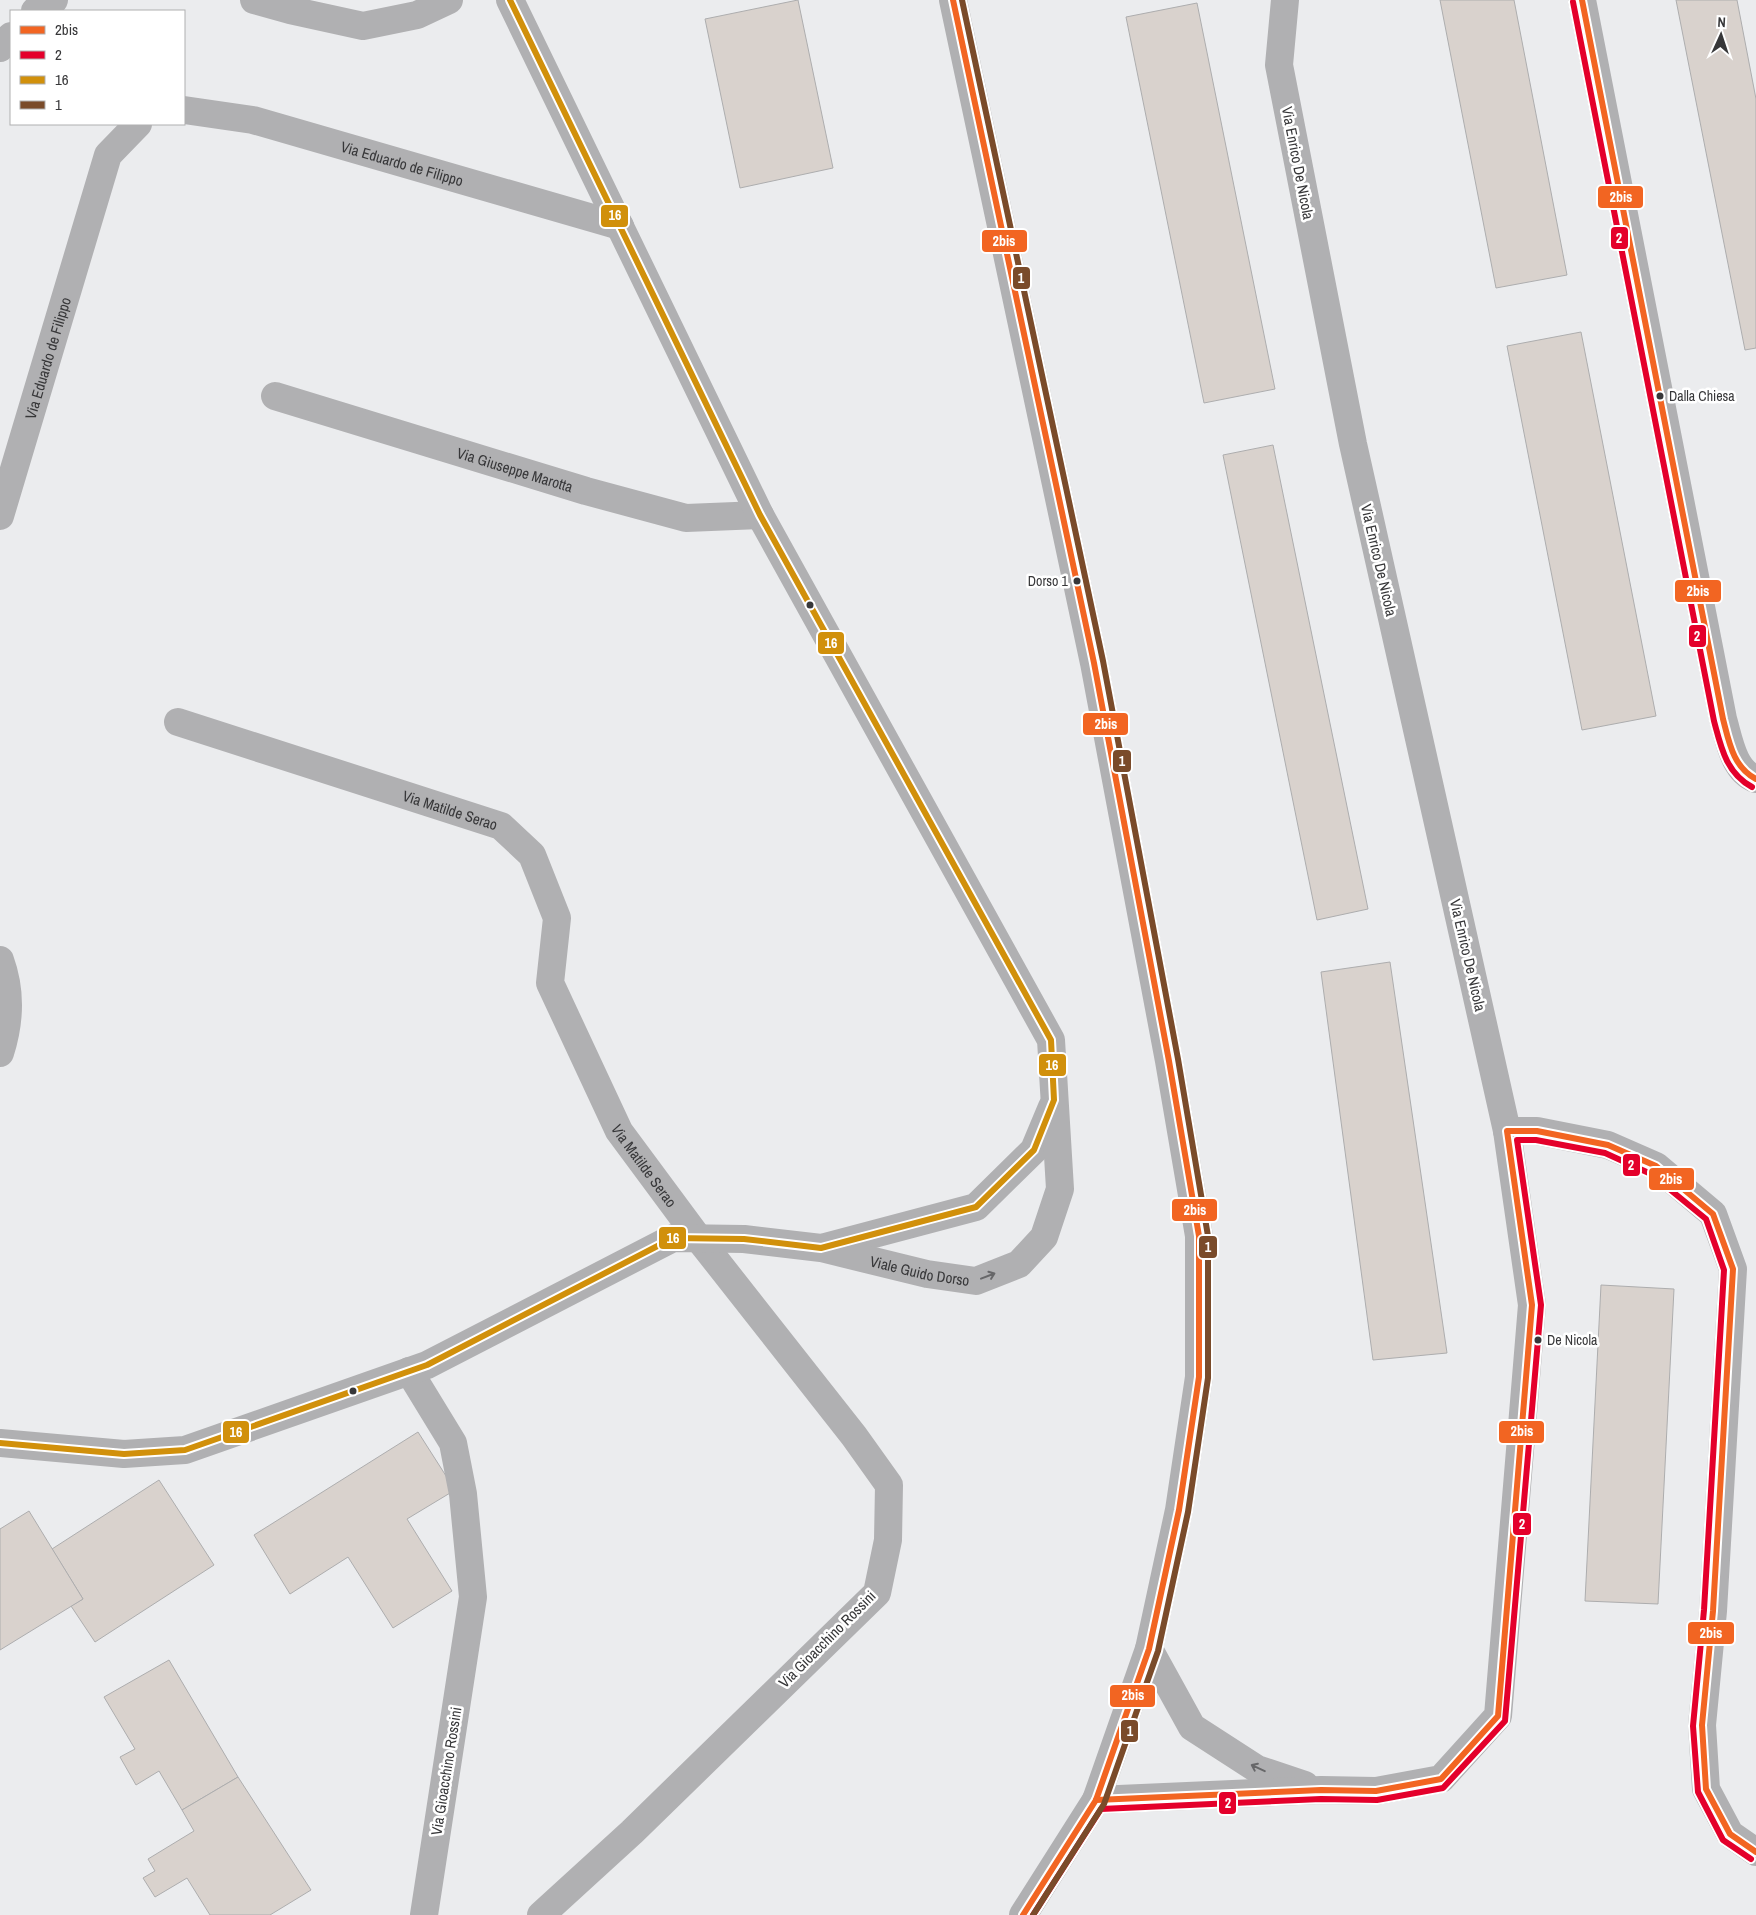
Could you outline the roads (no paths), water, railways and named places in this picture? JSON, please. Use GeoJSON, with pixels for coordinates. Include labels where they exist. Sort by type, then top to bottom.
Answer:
{"type":"FeatureCollection","features":[{"type":"Feature","properties":{"kind":"street"},"geometry":{"type":"LineString","coordinates":[[36,10],[42,4],[54,0]]}},
{"type":"Feature","properties":{"kind":"street"},"geometry":{"type":"LineString","coordinates":[[254,0],[363,26],[417,15],[450,0]]}},
{"type":"Feature","properties":{"kind":"street","name":"Viale Guido Dorso"},"geometry":{"type":"LineString","coordinates":[[0,1444],[124,1454],[184,1450],[427,1365],[673,1238],[744,1239],[821,1248],[927,1274],[976,1281],[1019,1264],[1044,1238],[1060,1189],[1051,1040],[760,515],[510,0]]}},
{"type":"Feature","properties":{"kind":"street"},"geometry":{"type":"LineString","coordinates":[[953,0],[1094,663],[1168,1061],[1198,1236],[1199,1377],[1179,1510],[1149,1649],[1096,1800],[1023,1915]]}},
{"type":"Feature","properties":{"kind":"street","name":"Via Enrico De Nicola"},"geometry":{"type":"LineString","coordinates":[[1285,0],[1279,66],[1343,395],[1507,1131],[1532,1305],[1498,1716],[1441,1779],[1376,1791],[1321,1790]]}},
{"type":"Feature","properties":{"kind":"street"},"geometry":{"type":"LineString","coordinates":[[1582,0],[1723,719],[1733,756],[1751,778],[1756,779]]}},
{"type":"Feature","properties":{"kind":"street"},"geometry":{"type":"LineString","coordinates":[[0,48],[10,37]]}},
{"type":"Feature","properties":{"kind":"street","name":"Via Eduardo de Filippo"},"geometry":{"type":"LineString","coordinates":[[185,110],[253,120],[620,226]]}},
{"type":"Feature","properties":{"kind":"street","name":"Via Eduardo de Filippo"},"geometry":{"type":"LineString","coordinates":[[0,516],[108,154],[137,125]]}},
{"type":"Feature","properties":{"kind":"street","name":"Via Giuseppe Marotta"},"geometry":{"type":"LineString","coordinates":[[275,396],[586,491],[686,518],[760,515]]}},
{"type":"Feature","properties":{"kind":"street","name":"Via Matilde Serao"},"geometry":{"type":"LineString","coordinates":[[178,722],[502,826],[532,855],[557,918],[550,983],[619,1131],[699,1238]]}},
{"type":"Feature","properties":{"kind":"street"},"geometry":{"type":"LineString","coordinates":[[0,960],[8,982],[6,1033],[0,1053]]}},
{"type":"Feature","properties":{"kind":"street","name":"Viale Guido Dorso"},"geometry":{"type":"LineString","coordinates":[[821,1248],[976,1207],[1034,1150],[1054,1100]]}},
{"type":"Feature","properties":{"kind":"street"},"geometry":{"type":"LineString","coordinates":[[1507,1131],[1537,1131],[1608,1145],[1656,1166],[1713,1214],[1733,1269],[1714,1610],[1702,1725],[1706,1789],[1730,1834],[1756,1852]]}},
{"type":"Feature","properties":{"kind":"street","name":"Via Gioacchino Rossini"},"geometry":{"type":"LineString","coordinates":[[541,1915],[632,1832],[877,1593],[888,1540],[889,1485],[854,1436],[699,1238]]}},
{"type":"Feature","properties":{"kind":"street","name":"Via Gioacchino Rossini"},"geometry":{"type":"LineString","coordinates":[[410,1371],[453,1443],[463,1494],[473,1597],[424,1915]]}},
{"type":"Feature","properties":{"kind":"street"},"geometry":{"type":"LineString","coordinates":[[1149,1649],[1192,1727],[1257,1769],[1321,1790]]}},
{"type":"Feature","properties":{"kind":"street"},"geometry":{"type":"LineString","coordinates":[[1096,1800],[1321,1790]]}},
{"type":"Feature","properties":{"kind":"place","name":"Dalla Chiesa"},"geometry":{"type":"Point","coordinates":[1660,396]}},
{"type":"Feature","properties":{"kind":"place","name":"Dorso 1"},"geometry":{"type":"Point","coordinates":[1077,581]}},
{"type":"Feature","properties":{"kind":"place","name":"De Nicola"},"geometry":{"type":"Point","coordinates":[1538,1340]}}]}
